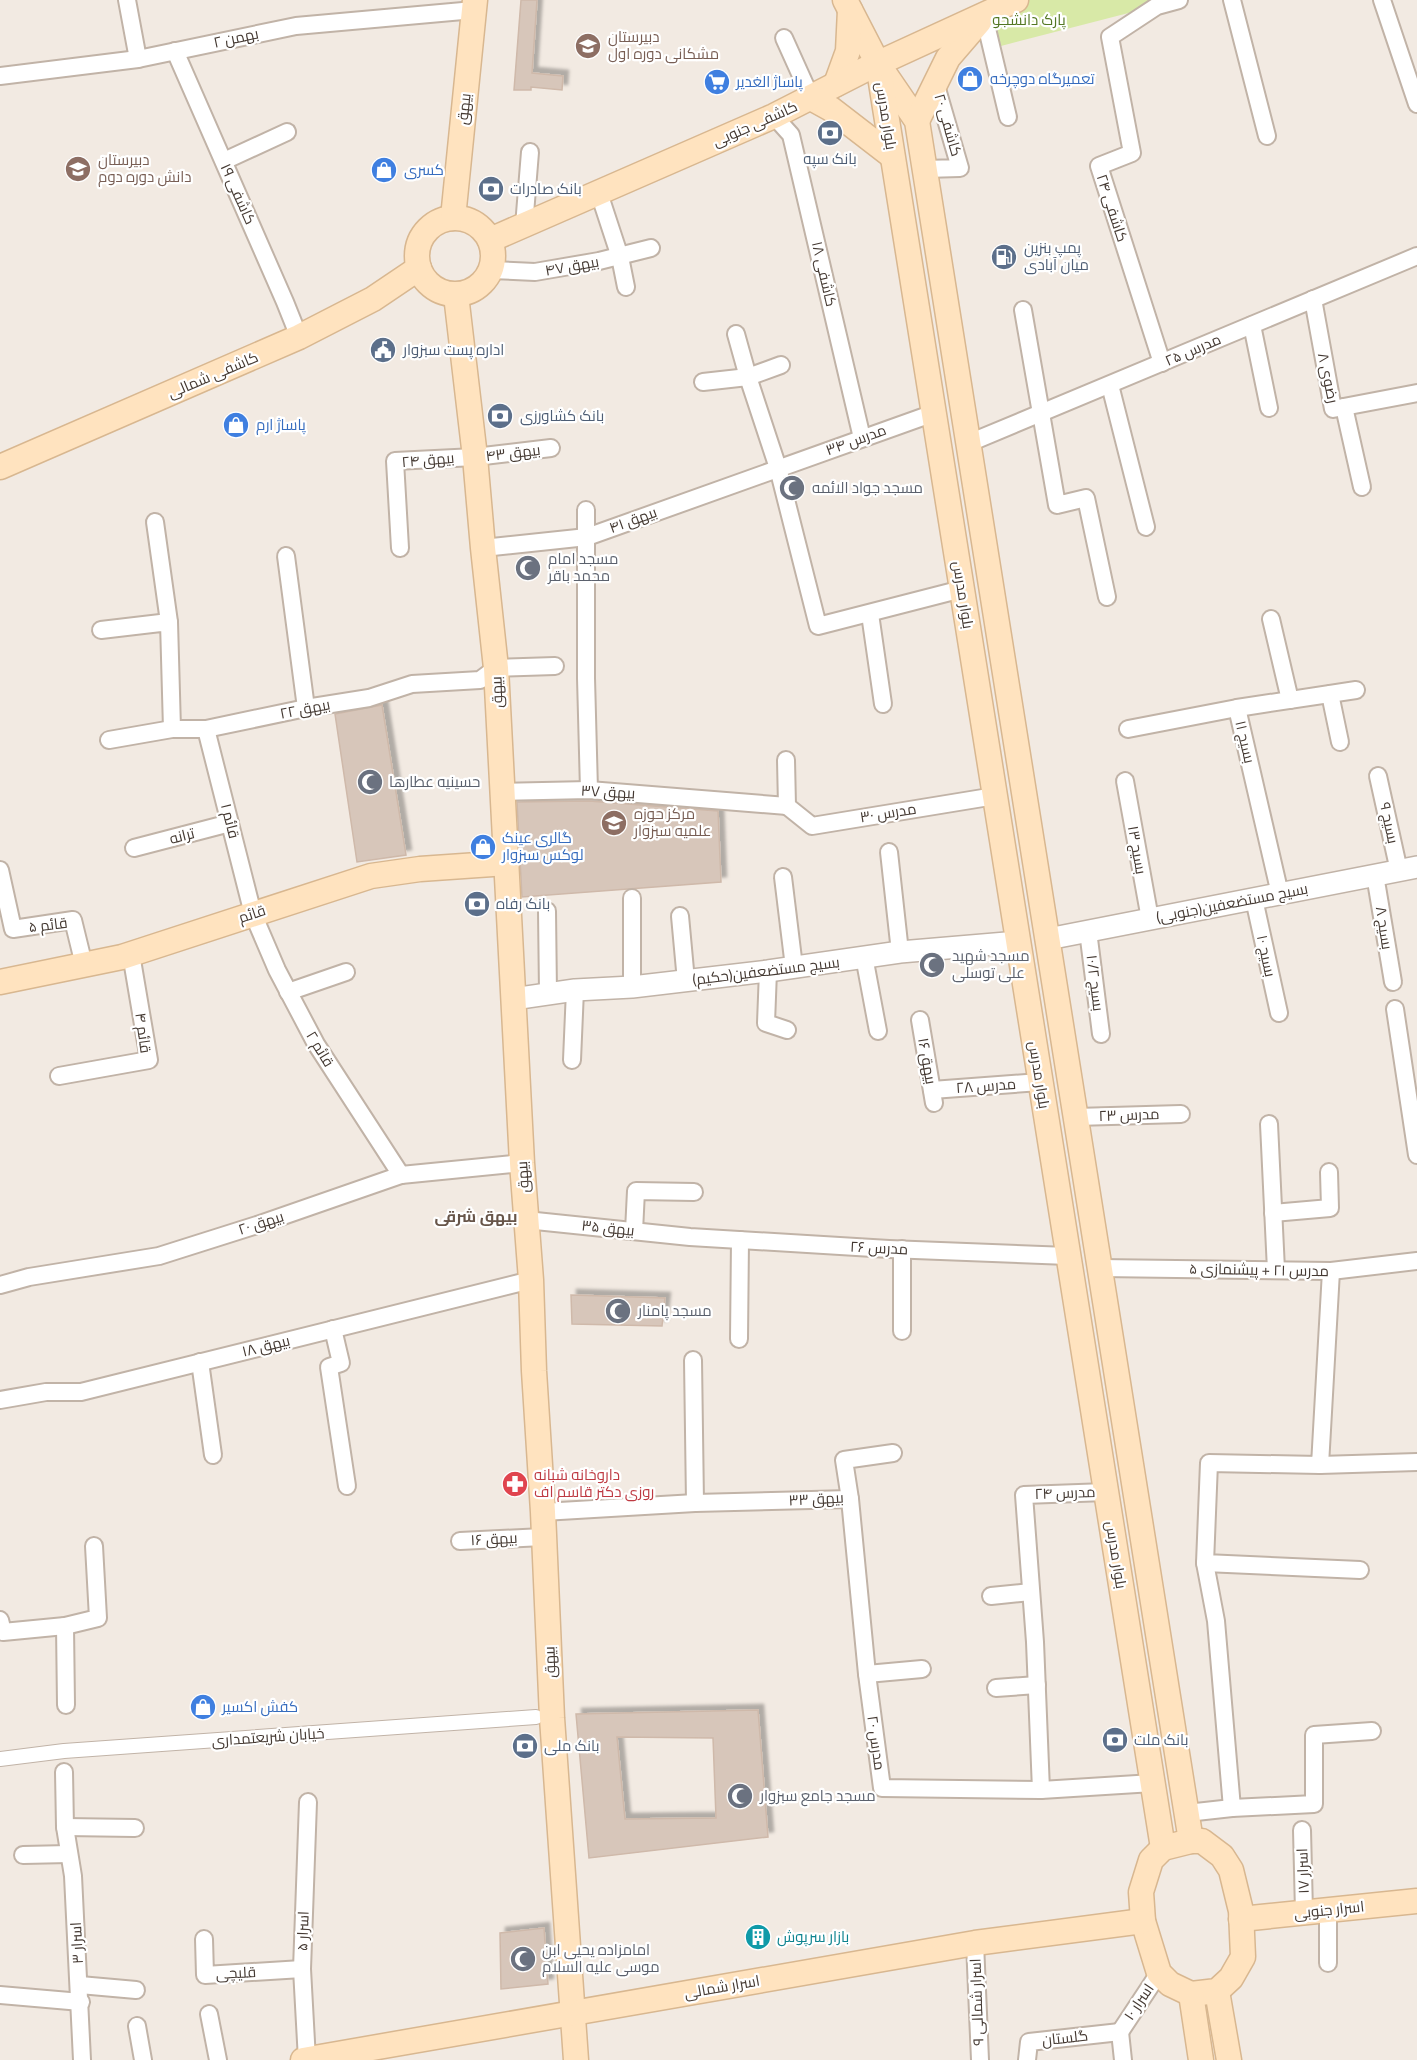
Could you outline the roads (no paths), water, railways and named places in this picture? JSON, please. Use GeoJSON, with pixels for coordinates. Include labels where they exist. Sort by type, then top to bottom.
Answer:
{"type":"FeatureCollection","features":[{"type":"Feature","properties":{"kind":"main road"},"geometry":{"type":"LineString","coordinates":[[847,3],[878,64]]}},
{"type":"Feature","properties":{"kind":"main road"},"geometry":{"type":"LineString","coordinates":[[836,84],[848,51],[847,3]]}},
{"type":"Feature","properties":{"kind":"main road","name":"بیهق"},"geometry":{"type":"LineString","coordinates":[[453,218],[475,5]]}},
{"type":"Feature","properties":{"kind":"main road"},"geometry":{"type":"LineString","coordinates":[[917,121],[948,58],[1002,5]]}},
{"type":"Feature","properties":{"kind":"main road","name":"کاشفی جنوبی"},"geometry":{"type":"LineString","coordinates":[[490,240],[774,116],[1002,5]]}},
{"type":"Feature","properties":{"kind":"main road","name":"بلوار مدرس"},"geometry":{"type":"LineString","coordinates":[[878,64],[917,121],[1191,1841]]}},
{"type":"Feature","properties":{"kind":"main road","name":"بلوار مدرس"},"geometry":{"type":"LineString","coordinates":[[878,64],[1163,1848]]}},
{"type":"Feature","properties":{"kind":"main road"},"geometry":{"type":"LineString","coordinates":[[811,98],[831,109],[892,156]]}},
{"type":"Feature","properties":{"kind":"main road"},"geometry":{"type":"LineString","coordinates":[[453,218],[475,223],[490,240],[494,260],[491,270],[477,288],[467,293],[456,295],[441,293],[434,289],[421,274],[417,262],[417,249],[421,237],[429,227],[441,220],[453,218]]}},
{"type":"Feature","properties":{"kind":"main road","name":"کاشفی شمالی"},"geometry":{"type":"LineString","coordinates":[[0,466],[299,337],[373,299],[419,268]]}},
{"type":"Feature","properties":{"kind":"main road","name":"بیهق"},"geometry":{"type":"LineString","coordinates":[[456,295],[476,457],[496,668],[501,792],[507,863],[543,1512],[536,1537],[552,1718],[576,2060]]}},
{"type":"Feature","properties":{"kind":"main road"},"geometry":{"type":"LineString","coordinates":[[984,728],[1013,722]]}},
{"type":"Feature","properties":{"kind":"main road","name":"قائم"},"geometry":{"type":"LineString","coordinates":[[0,982],[131,954],[371,876],[420,869],[507,863]]}},
{"type":"Feature","properties":{"kind":"main road"},"geometry":{"type":"LineString","coordinates":[[1051,1146],[1078,1128]]}},
{"type":"Feature","properties":{"kind":"main road"},"geometry":{"type":"LineString","coordinates":[[1191,1841],[1202,1841],[1222,1856],[1231,1870],[1241,1919],[1243,1957],[1231,1978],[1217,1991],[1191,1994],[1170,1984],[1159,1973],[1143,1921],[1141,1892],[1151,1860],[1163,1848],[1191,1841]]}},
{"type":"Feature","properties":{"kind":"main road","name":"اسرار جنوبی"},"geometry":{"type":"LineString","coordinates":[[1241,1919],[1417,1901]]}},
{"type":"Feature","properties":{"kind":"main road","name":"اسرار شمالی"},"geometry":{"type":"LineString","coordinates":[[306,2060],[975,1943],[1143,1921]]}},
{"type":"Feature","properties":{"kind":"main road"},"geometry":{"type":"LineString","coordinates":[[1217,1991],[1229,2060]]}},
{"type":"Feature","properties":{"kind":"main road"},"geometry":{"type":"LineString","coordinates":[[1191,1994],[1201,2060]]}},
{"type":"Feature","properties":{"kind":"street"},"geometry":{"type":"LineString","coordinates":[[127,0],[138,59]]}},
{"type":"Feature","properties":{"kind":"street","name":"کاشفی ۲۴"},"geometry":{"type":"LineString","coordinates":[[1162,363],[1099,166],[1132,153],[1110,37],[1157,6],[1179,0]]}},
{"type":"Feature","properties":{"kind":"street"},"geometry":{"type":"LineString","coordinates":[[1232,0],[1267,136]]}},
{"type":"Feature","properties":{"kind":"street"},"geometry":{"type":"LineString","coordinates":[[1382,0],[1417,104]]}},
{"type":"Feature","properties":{"kind":"street","name":"بهمن ۲"},"geometry":{"type":"LineString","coordinates":[[0,76],[138,59],[296,26],[475,5]]}},
{"type":"Feature","properties":{"kind":"street"},"geometry":{"type":"LineString","coordinates":[[1002,5],[1008,117]]}},
{"type":"Feature","properties":{"kind":"street"},"geometry":{"type":"LineString","coordinates":[[784,38],[811,98]]}},
{"type":"Feature","properties":{"kind":"street","name":"کاشفی ۱۹"},"geometry":{"type":"LineString","coordinates":[[175,51],[299,337]]}},
{"type":"Feature","properties":{"kind":"street","name":"کاشفی ۲۰"},"geometry":{"type":"LineString","coordinates":[[925,169],[960,168],[935,82]]}},
{"type":"Feature","properties":{"kind":"street","name":"کاشفی ۱۸"},"geometry":{"type":"LineString","coordinates":[[774,116],[791,135],[862,438]]}},
{"type":"Feature","properties":{"kind":"street"},"geometry":{"type":"LineString","coordinates":[[224,161],[286,132]]}},
{"type":"Feature","properties":{"kind":"street"},"geometry":{"type":"LineString","coordinates":[[524,226],[530,152]]}},
{"type":"Feature","properties":{"kind":"street"},"geometry":{"type":"LineString","coordinates":[[599,193],[620,257],[626,287]]}},
{"type":"Feature","properties":{"kind":"street","name":"بیهق ۴۷"},"geometry":{"type":"LineString","coordinates":[[491,270],[535,273],[620,257],[651,248]]}},
{"type":"Feature","properties":{"kind":"street","name":"مدرس ۲۵"},"geometry":{"type":"LineString","coordinates":[[969,443],[1417,256]]}},
{"type":"Feature","properties":{"kind":"street","name":"رضوی ۸"},"geometry":{"type":"LineString","coordinates":[[1313,299],[1333,409],[1417,393]]}},
{"type":"Feature","properties":{"kind":"street"},"geometry":{"type":"LineString","coordinates":[[1023,310],[1057,505],[1086,498],[1107,597]]}},
{"type":"Feature","properties":{"kind":"street"},"geometry":{"type":"LineString","coordinates":[[1252,325],[1269,408]]}},
{"type":"Feature","properties":{"kind":"street"},"geometry":{"type":"LineString","coordinates":[[736,334],[778,468],[819,627],[962,589]]}},
{"type":"Feature","properties":{"kind":"street"},"geometry":{"type":"LineString","coordinates":[[703,382],[748,377],[782,365]]}},
{"type":"Feature","properties":{"kind":"street"},"geometry":{"type":"LineString","coordinates":[[1110,384],[1146,527]]}},
{"type":"Feature","properties":{"kind":"street"},"geometry":{"type":"LineString","coordinates":[[1344,407],[1362,488]]}},
{"type":"Feature","properties":{"kind":"street","name":"مدرس ۳۴"},"geometry":{"type":"LineString","coordinates":[[778,468],[934,413]]}},
{"type":"Feature","properties":{"kind":"street","name":"بیهق ۴۳"},"geometry":{"type":"LineString","coordinates":[[476,457],[552,448]]}},
{"type":"Feature","properties":{"kind":"street","name":"بیهق ۲۴"},"geometry":{"type":"LineString","coordinates":[[400,548],[395,461],[476,457]]}},
{"type":"Feature","properties":{"kind":"street","name":"بیهق ۴۱"},"geometry":{"type":"LineString","coordinates":[[483,548],[587,537],[778,468]]}},
{"type":"Feature","properties":{"kind":"street"},"geometry":{"type":"LineString","coordinates":[[586,510],[589,790]]}},
{"type":"Feature","properties":{"kind":"street"},"geometry":{"type":"LineString","coordinates":[[155,522],[169,621],[172,729]]}},
{"type":"Feature","properties":{"kind":"street"},"geometry":{"type":"LineString","coordinates":[[286,556],[306,708]]}},
{"type":"Feature","properties":{"kind":"street"},"geometry":{"type":"LineString","coordinates":[[870,614],[883,704]]}},
{"type":"Feature","properties":{"kind":"street"},"geometry":{"type":"LineString","coordinates":[[1271,619],[1290,700]]}},
{"type":"Feature","properties":{"kind":"street"},"geometry":{"type":"LineString","coordinates":[[101,630],[169,621]]}},
{"type":"Feature","properties":{"kind":"street"},"geometry":{"type":"LineString","coordinates":[[496,668],[555,666]]}},
{"type":"Feature","properties":{"kind":"street","name":"بیهق ۲۲"},"geometry":{"type":"LineString","coordinates":[[108,740],[172,729],[206,729],[306,708],[369,698],[412,684],[480,680],[496,668]]}},
{"type":"Feature","properties":{"kind":"street","name":"بسیج ۱۱"},"geometry":{"type":"LineString","coordinates":[[1280,894],[1237,708],[1356,690]]}},
{"type":"Feature","properties":{"kind":"street"},"geometry":{"type":"LineString","coordinates":[[1330,694],[1340,742]]}},
{"type":"Feature","properties":{"kind":"street"},"geometry":{"type":"LineString","coordinates":[[1128,729],[1237,708]]}},
{"type":"Feature","properties":{"kind":"street","name":"قائم ۱"},"geometry":{"type":"LineString","coordinates":[[206,729],[253,914]]}},
{"type":"Feature","properties":{"kind":"street"},"geometry":{"type":"LineString","coordinates":[[786,760],[787,806]]}},
{"type":"Feature","properties":{"kind":"street","name":"بسیج ۹"},"geometry":{"type":"LineString","coordinates":[[1378,776],[1408,869]]}},
{"type":"Feature","properties":{"kind":"street","name":"بسیج ۱۳"},"geometry":{"type":"LineString","coordinates":[[1125,781],[1150,919]]}},
{"type":"Feature","properties":{"kind":"street","name":"بیهق ۳۷"},"geometry":{"type":"LineString","coordinates":[[501,792],[589,790],[787,806]]}},
{"type":"Feature","properties":{"kind":"street","name":"مدرس ۳۰"},"geometry":{"type":"LineString","coordinates":[[787,806],[812,826],[995,796]]}},
{"type":"Feature","properties":{"kind":"street","name":"ترانه"},"geometry":{"type":"LineString","coordinates":[[134,848],[230,823]]}},
{"type":"Feature","properties":{"kind":"street"},"geometry":{"type":"LineString","coordinates":[[889,852],[900,952]]}},
{"type":"Feature","properties":{"kind":"street","name":"بسیج مستضعفین(جنوبی)"},"geometry":{"type":"LineString","coordinates":[[1048,939],[1408,869]]}},
{"type":"Feature","properties":{"kind":"street","name":"قائم ۵"},"geometry":{"type":"LineString","coordinates":[[0,870],[13,929],[73,920],[84,965]]}},
{"type":"Feature","properties":{"kind":"street","name":"بسیج ۸"},"geometry":{"type":"LineString","coordinates":[[1375,875],[1393,982]]}},
{"type":"Feature","properties":{"kind":"street"},"geometry":{"type":"LineString","coordinates":[[783,877],[794,967]]}},
{"type":"Feature","properties":{"kind":"street"},"geometry":{"type":"LineString","coordinates":[[632,898],[632,987]]}},
{"type":"Feature","properties":{"kind":"street","name":"بسیج ۱۰"},"geometry":{"type":"LineString","coordinates":[[1254,899],[1279,1013]]}},
{"type":"Feature","properties":{"kind":"street"},"geometry":{"type":"LineString","coordinates":[[547,911],[548,993]]}},
{"type":"Feature","properties":{"kind":"street","name":"قائم ۲"},"geometry":{"type":"LineString","coordinates":[[253,914],[288,992],[316,1044],[401,1175]]}},
{"type":"Feature","properties":{"kind":"street"},"geometry":{"type":"LineString","coordinates":[[680,916],[686,981]]}},
{"type":"Feature","properties":{"kind":"street","name":"بسیج ۱۰/۲"},"geometry":{"type":"LineString","coordinates":[[1088,931],[1101,1034]]}},
{"type":"Feature","properties":{"kind":"street","name":"بسیج مستضعفین(حکیم)"},"geometry":{"type":"LineString","coordinates":[[513,999],[575,990],[632,987],[768,972],[900,952],[1018,942]]}},
{"type":"Feature","properties":{"kind":"street","name":"قائم ۴"},"geometry":{"type":"LineString","coordinates":[[59,1076],[148,1060],[131,954]]}},
{"type":"Feature","properties":{"kind":"street"},"geometry":{"type":"LineString","coordinates":[[867,958],[866,967],[878,1031]]}},
{"type":"Feature","properties":{"kind":"street"},"geometry":{"type":"LineString","coordinates":[[288,992],[346,972]]}},
{"type":"Feature","properties":{"kind":"street"},"geometry":{"type":"LineString","coordinates":[[768,972],[766,1023],[787,1030]]}},
{"type":"Feature","properties":{"kind":"street"},"geometry":{"type":"LineString","coordinates":[[572,1060],[575,990]]}},
{"type":"Feature","properties":{"kind":"street"},"geometry":{"type":"LineString","coordinates":[[1395,1010],[1417,1155]]}},
{"type":"Feature","properties":{"kind":"street","name":"بیهق ۱۶"},"geometry":{"type":"LineString","coordinates":[[920,1020],[933,1096]]}},
{"type":"Feature","properties":{"kind":"street","name":"مدرس ۲۸"},"geometry":{"type":"LineString","coordinates":[[933,1096],[1040,1082]]}},
{"type":"Feature","properties":{"kind":"street","name":"مدرس ۲۳"},"geometry":{"type":"LineString","coordinates":[[1078,1128],[1181,1114]]}},
{"type":"Feature","properties":{"kind":"street"},"geometry":{"type":"LineString","coordinates":[[1269,1124],[1276,1270]]}},
{"type":"Feature","properties":{"kind":"street","name":"بیهق ۲۰"},"geometry":{"type":"LineString","coordinates":[[1,1281],[159,1256],[401,1175],[522,1163]]}},
{"type":"Feature","properties":{"kind":"street"},"geometry":{"type":"LineString","coordinates":[[1273,1213],[1330,1208],[1329,1172]]}},
{"type":"Feature","properties":{"kind":"street"},"geometry":{"type":"LineString","coordinates":[[634,1231],[636,1191],[694,1192]]}},
{"type":"Feature","properties":{"kind":"street","name":"بیهق ۳۵"},"geometry":{"type":"LineString","coordinates":[[526,1220],[690,1237]]}},
{"type":"Feature","properties":{"kind":"street","name":"مدرس ۲۶"},"geometry":{"type":"LineString","coordinates":[[690,1237],[1068,1256]]}},
{"type":"Feature","properties":{"kind":"street"},"geometry":{"type":"LineString","coordinates":[[739,1339],[740,1240]]}},
{"type":"Feature","properties":{"kind":"street"},"geometry":{"type":"LineString","coordinates":[[902,1249],[902,1331]]}},
{"type":"Feature","properties":{"kind":"street","name":"مدرس ۲۱ + پیشنمازی ۵"},"geometry":{"type":"LineString","coordinates":[[1100,1268],[1331,1271],[1417,1261]]}},
{"type":"Feature","properties":{"kind":"street"},"geometry":{"type":"LineString","coordinates":[[1320,1465],[1331,1271]]}},
{"type":"Feature","properties":{"kind":"street","name":"بیهق ۱۸"},"geometry":{"type":"LineString","coordinates":[[0,1400],[46,1392],[81,1392],[531,1280]]}},
{"type":"Feature","properties":{"kind":"street"},"geometry":{"type":"LineString","coordinates":[[333,1329],[341,1362],[328,1367],[347,1486]]}},
{"type":"Feature","properties":{"kind":"street"},"geometry":{"type":"LineString","coordinates":[[693,1360],[695,1503]]}},
{"type":"Feature","properties":{"kind":"street"},"geometry":{"type":"LineString","coordinates":[[200,1362],[213,1455]]}},
{"type":"Feature","properties":{"kind":"street","name":"بیهق ۳۳"},"geometry":{"type":"LineString","coordinates":[[543,1512],[695,1503],[850,1499],[844,1460],[893,1453]]}},
{"type":"Feature","properties":{"kind":"street"},"geometry":{"type":"LineString","coordinates":[[1232,1808],[1216,1621],[1205,1563],[1209,1463],[1320,1465],[1417,1462]]}},
{"type":"Feature","properties":{"kind":"street","name":"مدرس ۲۴"},"geometry":{"type":"LineString","coordinates":[[1031,1592],[1024,1495],[1106,1492]]}},
{"type":"Feature","properties":{"kind":"street","name":"مدرس ۲۰"},"geometry":{"type":"LineString","coordinates":[[850,1499],[867,1674],[882,1788],[1041,1790],[1153,1783]]}},
{"type":"Feature","properties":{"kind":"street","name":"بیهق ۱۶"},"geometry":{"type":"LineString","coordinates":[[460,1541],[536,1537]]}},
{"type":"Feature","properties":{"kind":"street"},"geometry":{"type":"LineString","coordinates":[[0,1620],[3,1632],[65,1626],[98,1618],[94,1546]]}},
{"type":"Feature","properties":{"kind":"street"},"geometry":{"type":"LineString","coordinates":[[1205,1563],[1360,1570]]}},
{"type":"Feature","properties":{"kind":"street"},"geometry":{"type":"LineString","coordinates":[[991,1596],[1031,1592],[1041,1790]]}},
{"type":"Feature","properties":{"kind":"street"},"geometry":{"type":"LineString","coordinates":[[65,1626],[66,1705]]}},
{"type":"Feature","properties":{"kind":"street"},"geometry":{"type":"LineString","coordinates":[[867,1674],[922,1669]]}},
{"type":"Feature","properties":{"kind":"street"},"geometry":{"type":"LineString","coordinates":[[996,1688],[1037,1685]]}},
{"type":"Feature","properties":{"kind":"street","name":"خیابان شریعتمداری"},"geometry":{"type":"LineString","coordinates":[[0,1759],[64,1751],[536,1717]]}},
{"type":"Feature","properties":{"kind":"street"},"geometry":{"type":"LineString","coordinates":[[1187,1813],[1232,1808],[1314,1804],[1314,1736],[1372,1731]]}},
{"type":"Feature","properties":{"kind":"street","name":"اسرار ۳"},"geometry":{"type":"LineString","coordinates":[[64,1772],[65,1827],[73,1876],[82,2060]]}},
{"type":"Feature","properties":{"kind":"street","name":"اسرار ۵"},"geometry":{"type":"LineString","coordinates":[[306,2060],[302,1969],[308,1802]]}},
{"type":"Feature","properties":{"kind":"street"},"geometry":{"type":"LineString","coordinates":[[65,1827],[135,1828]]}},
{"type":"Feature","properties":{"kind":"street","name":"اسرار ۱۷"},"geometry":{"type":"LineString","coordinates":[[1302,1830],[1316,1911],[1328,1963]]}},
{"type":"Feature","properties":{"kind":"street"},"geometry":{"type":"LineString","coordinates":[[23,1855],[69,1854]]}},
{"type":"Feature","properties":{"kind":"street","name":"قلیچی"},"geometry":{"type":"LineString","coordinates":[[204,1939],[205,1975],[302,1969]]}},
{"type":"Feature","properties":{"kind":"street","name":"اسرار شمالی ۹"},"geometry":{"type":"LineString","coordinates":[[975,1943],[980,2060]]}},
{"type":"Feature","properties":{"kind":"street","name":"اسرار ۱۰"},"geometry":{"type":"LineString","coordinates":[[1120,2032],[1159,1973]]}},
{"type":"Feature","properties":{"kind":"street"},"geometry":{"type":"LineString","coordinates":[[0,1995],[80,1994],[136,1990]]}},
{"type":"Feature","properties":{"kind":"street"},"geometry":{"type":"LineString","coordinates":[[209,2014],[218,2060]]}},
{"type":"Feature","properties":{"kind":"street"},"geometry":{"type":"LineString","coordinates":[[137,2026],[143,2060]]}},
{"type":"Feature","properties":{"kind":"street"},"geometry":{"type":"LineString","coordinates":[[1120,2032],[1122,2060]]}},
{"type":"Feature","properties":{"kind":"street","name":"گلستان"},"geometry":{"type":"LineString","coordinates":[[1027,2060],[1029,2042],[1120,2032]]}},
{"type":"Feature","properties":{"kind":"place","name":"دبیرستان مشکانی دوره اول"},"geometry":{"type":"Point","coordinates":[588,46]}},
{"type":"Feature","properties":{"kind":"place","name":"تعمیرگاه دوچرخه"},"geometry":{"type":"Point","coordinates":[970,79]}},
{"type":"Feature","properties":{"kind":"place","name":"پاساژ الغدیر"},"geometry":{"type":"Point","coordinates":[717,82]}},
{"type":"Feature","properties":{"kind":"place","name":"بانک سپه"},"geometry":{"type":"Point","coordinates":[830,133]}},
{"type":"Feature","properties":{"kind":"place","name":"دبیرستان دانش دوره دوم"},"geometry":{"type":"Point","coordinates":[78,169]}},
{"type":"Feature","properties":{"kind":"place","name":"کسری"},"geometry":{"type":"Point","coordinates":[384,170]}},
{"type":"Feature","properties":{"kind":"place","name":"بانک صادرات"},"geometry":{"type":"Point","coordinates":[491,189]}},
{"type":"Feature","properties":{"kind":"place","name":"پمپ بنزین میان آبادی"},"geometry":{"type":"Point","coordinates":[1004,257]}},
{"type":"Feature","properties":{"kind":"place","name":"اداره پست سبزوار"},"geometry":{"type":"Point","coordinates":[383,350]}},
{"type":"Feature","properties":{"kind":"place","name":"بانک کشاورزی"},"geometry":{"type":"Point","coordinates":[500,416]}},
{"type":"Feature","properties":{"kind":"place","name":"پاساژ ارم"},"geometry":{"type":"Point","coordinates":[236,425]}},
{"type":"Feature","properties":{"kind":"place","name":"مسجد جواد الائمه"},"geometry":{"type":"Point","coordinates":[792,488]}},
{"type":"Feature","properties":{"kind":"place","name":"مسجد امام محمد باقر"},"geometry":{"type":"Point","coordinates":[528,568]}},
{"type":"Feature","properties":{"kind":"place","name":"حسینیه عطارها"},"geometry":{"type":"Point","coordinates":[370,782]}},
{"type":"Feature","properties":{"kind":"place","name":"مرکز حوزه علمیه سبزوار"},"geometry":{"type":"Point","coordinates":[614,823]}},
{"type":"Feature","properties":{"kind":"place","name":"گالری عینک لوکس سبزوار"},"geometry":{"type":"Point","coordinates":[483,847]}},
{"type":"Feature","properties":{"kind":"place","name":"بانک رفاه"},"geometry":{"type":"Point","coordinates":[477,904]}},
{"type":"Feature","properties":{"kind":"place","name":"مسجد شهید علی توسلی"},"geometry":{"type":"Point","coordinates":[932,965]}},
{"type":"Feature","properties":{"kind":"place","name":"مسجد پامنار"},"geometry":{"type":"Point","coordinates":[618,1311]}},
{"type":"Feature","properties":{"kind":"place","name":"داروخانه شبانه روزی دکتر قاسم اف"},"geometry":{"type":"Point","coordinates":[515,1484]}},
{"type":"Feature","properties":{"kind":"place","name":"کفش اکسیر"},"geometry":{"type":"Point","coordinates":[203,1707]}},
{"type":"Feature","properties":{"kind":"place","name":"بانک ملت"},"geometry":{"type":"Point","coordinates":[1115,1740]}},
{"type":"Feature","properties":{"kind":"place","name":"بانک ملی"},"geometry":{"type":"Point","coordinates":[525,1746]}},
{"type":"Feature","properties":{"kind":"place","name":"مسجد جامع سبزوار"},"geometry":{"type":"Point","coordinates":[740,1796]}},
{"type":"Feature","properties":{"kind":"place","name":"بازار سرپوش"},"geometry":{"type":"Point","coordinates":[758,1937]}},
{"type":"Feature","properties":{"kind":"place","name":"امامزاده یحیی ابن موسی علیه السلام"},"geometry":{"type":"Point","coordinates":[523,1959]}},
{"type":"Feature","properties":{"kind":"district","name":"بیهق شرقی"},"geometry":{"type":"Point","coordinates":[476,1216]}},
{"type":"Feature","properties":{"kind":"park label","name":"پارک دانشجو"},"geometry":{"type":"Point","coordinates":[1029,20]}}]}
